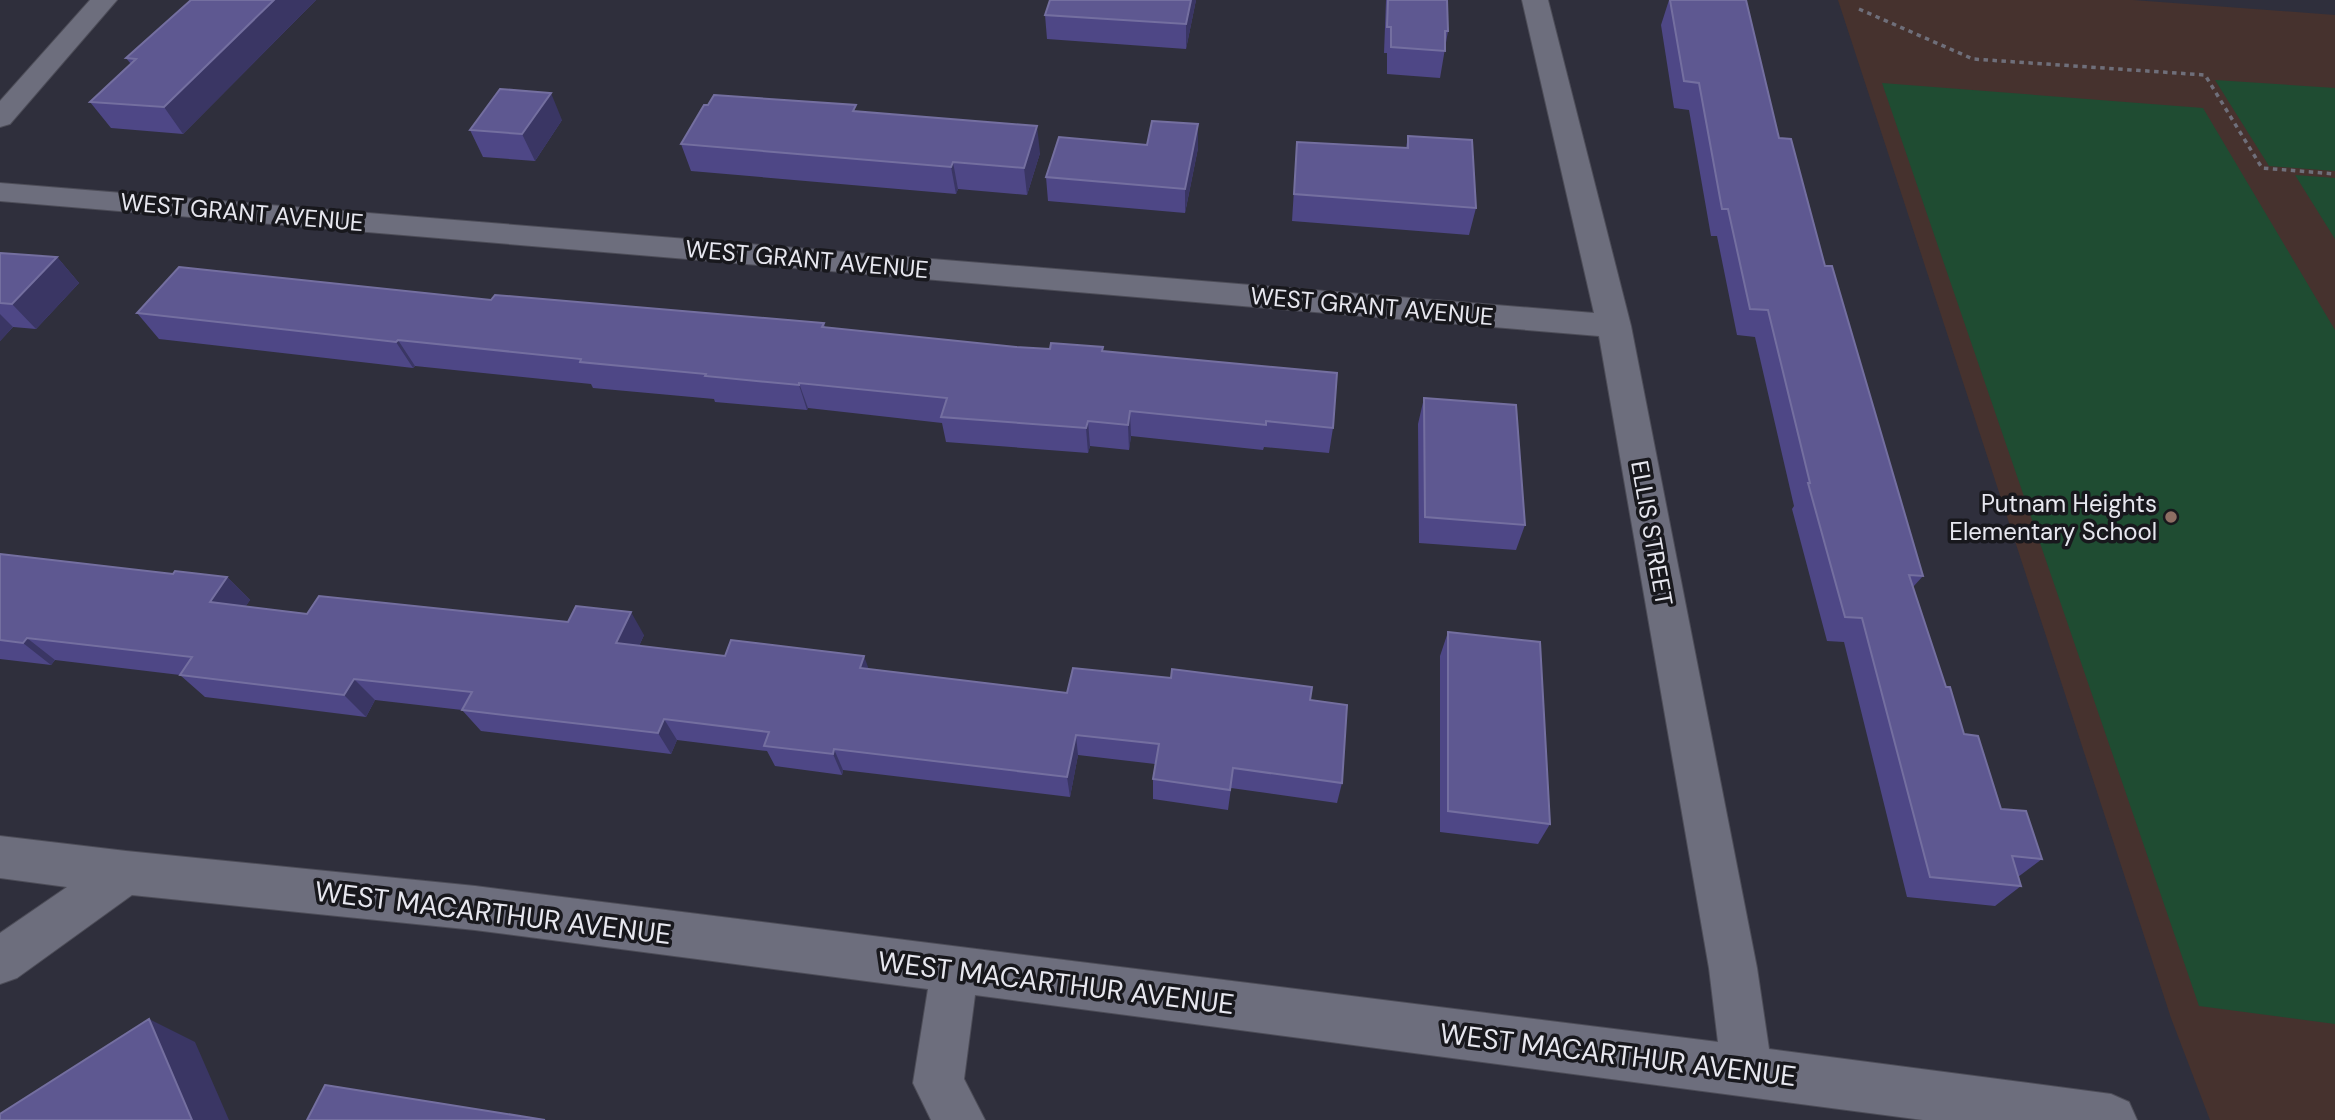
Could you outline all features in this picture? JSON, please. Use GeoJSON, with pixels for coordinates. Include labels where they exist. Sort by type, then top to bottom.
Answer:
{"type":"FeatureCollection","features":[{"type":"Feature","properties":{"kind":"street"},"geometry":{"type":"LineString","coordinates":[[0,118],[104,0]]}},
{"type":"Feature","properties":{"kind":"street","name":"ELLIS STREET"},"geometry":{"type":"LineString","coordinates":[[1535,0],[1614,326],[1733,968],[1746,1071]]}},
{"type":"Feature","properties":{"kind":"street","name":"WEST GRANT AVENUE"},"geometry":{"type":"LineString","coordinates":[[0,192],[1614,326]]}},
{"type":"Feature","properties":{"kind":"street","name":"WEST MACARTHUR AVENUE"},"geometry":{"type":"LineString","coordinates":[[0,857],[126,873],[462,907],[2110,1120]]}},
{"type":"Feature","properties":{"kind":"street"},"geometry":{"type":"LineString","coordinates":[[0,961],[126,873]]}},
{"type":"Feature","properties":{"kind":"street"},"geometry":{"type":"LineString","coordinates":[[955,970],[938,1083],[959,1120]]}},
{"type":"Feature","properties":{"kind":"path"},"geometry":{"type":"LineString","coordinates":[[1860,9],[1973,59],[2205,75],[2262,168],[2335,174]]}},
{"type":"Feature","properties":{"kind":"shaded area","name":"Putnam Heights Elementary School"},"geometry":{"type":"Polygon","coordinates":[[[1838,0],[2133,0],[2335,15],[2335,1120],[2210,1120],[2171,1018],[1838,0]]]}},
{"type":"Feature","properties":{"kind":"green space"},"geometry":{"type":"Polygon","coordinates":[[[2215,80],[2335,88],[2335,171],[2269,166],[2215,80]]]}},
{"type":"Feature","properties":{"kind":"green space","name":"Putnam Heights Elementary School"},"geometry":{"type":"Polygon","coordinates":[[[1882,83],[2203,108],[2335,330],[2335,1024],[2199,1006],[1882,83]]]}},
{"type":"Feature","properties":{"kind":"green space"},"geometry":{"type":"Polygon","coordinates":[[[2295,175],[2335,178],[2335,239],[2295,175]]]}},
{"type":"Feature","properties":{"kind":"building"},"geometry":{"type":"Polygon","coordinates":[[[191,0],[274,0],[164,107],[90,102],[136,59],[126,58],[191,0]]]}},
{"type":"Feature","properties":{"kind":"building"},"geometry":{"type":"Polygon","coordinates":[[[1050,0],[1191,0],[1186,24],[1045,15],[1050,0]]]}},
{"type":"Feature","properties":{"kind":"building"},"geometry":{"type":"Polygon","coordinates":[[[1388,0],[1447,0],[1448,31],[1445,31],[1445,51],[1391,47],[1391,27],[1387,27],[1388,0]]]}},
{"type":"Feature","properties":{"kind":"building"},"geometry":{"type":"Polygon","coordinates":[[[1670,0],[1746,0],[1779,138],[1791,139],[1825,266],[1832,266],[1923,576],[1909,575],[1946,687],[1950,687],[1964,734],[1978,736],[2001,809],[2026,811],[2042,859],[2012,856],[2021,886],[1930,877],[1862,618],[1845,617],[1808,483],[1768,310],[1750,309],[1728,209],[1722,209],[1699,83],[1684,81],[1670,0]]]}},
{"type":"Feature","properties":{"kind":"building"},"geometry":{"type":"Polygon","coordinates":[[[500,89],[551,93],[522,134],[470,130],[500,89]]]}},
{"type":"Feature","properties":{"kind":"building"},"geometry":{"type":"Polygon","coordinates":[[[714,95],[856,105],[853,111],[1037,126],[1024,168],[953,162],[951,167],[681,144],[704,105],[708,105],[714,95]]]}},
{"type":"Feature","properties":{"kind":"building"},"geometry":{"type":"Polygon","coordinates":[[[1152,121],[1198,124],[1185,189],[1046,177],[1059,137],[1147,145],[1152,121]]]}},
{"type":"Feature","properties":{"kind":"building"},"geometry":{"type":"Polygon","coordinates":[[[1408,136],[1472,140],[1476,208],[1294,194],[1297,142],[1408,148],[1408,136]]]}},
{"type":"Feature","properties":{"kind":"building"},"geometry":{"type":"Polygon","coordinates":[[[0,253],[57,257],[12,304],[0,303],[0,253]]]}},
{"type":"Feature","properties":{"kind":"building"},"geometry":{"type":"Polygon","coordinates":[[[179,267],[491,300],[495,295],[824,323],[822,327],[1016,347],[1050,349],[1051,343],[1103,347],[1102,351],[1337,373],[1333,428],[1266,421],[1266,425],[1130,411],[1128,425],[1088,421],[1086,428],[941,417],[947,398],[705,376],[706,374],[580,362],[581,359],[398,340],[396,342],[137,313],[179,267]]]}},
{"type":"Feature","properties":{"kind":"building"},"geometry":{"type":"Polygon","coordinates":[[[1424,398],[1516,405],[1525,525],[1425,517],[1424,398]]]}},
{"type":"Feature","properties":{"kind":"building"},"geometry":{"type":"Polygon","coordinates":[[[0,554],[173,574],[175,571],[227,577],[210,602],[307,614],[319,596],[568,622],[576,606],[631,612],[616,643],[725,656],[731,640],[864,656],[860,668],[1067,693],[1073,668],[1171,678],[1172,669],[1312,687],[1310,700],[1347,705],[1342,783],[1233,768],[1230,790],[1153,779],[1159,744],[1076,735],[1067,777],[834,749],[833,754],[764,746],[769,732],[664,719],[658,733],[462,710],[472,692],[354,679],[344,695],[180,675],[192,657],[27,638],[23,643],[0,640],[0,554]]]}},
{"type":"Feature","properties":{"kind":"building"},"geometry":{"type":"Polygon","coordinates":[[[1448,632],[1540,642],[1550,824],[1448,811],[1448,632]]]}},
{"type":"Feature","properties":{"kind":"building"},"geometry":{"type":"Polygon","coordinates":[[[149,1019],[192,1120],[0,1120],[0,1114],[149,1019]]]}},
{"type":"Feature","properties":{"kind":"building"},"geometry":{"type":"Polygon","coordinates":[[[325,1085],[545,1120],[307,1120],[325,1085]]]}},
{"type":"Feature","properties":{"kind":"place","name":"Putnam Heights Elementary School"},"geometry":{"type":"Point","coordinates":[2171,517]}}]}
